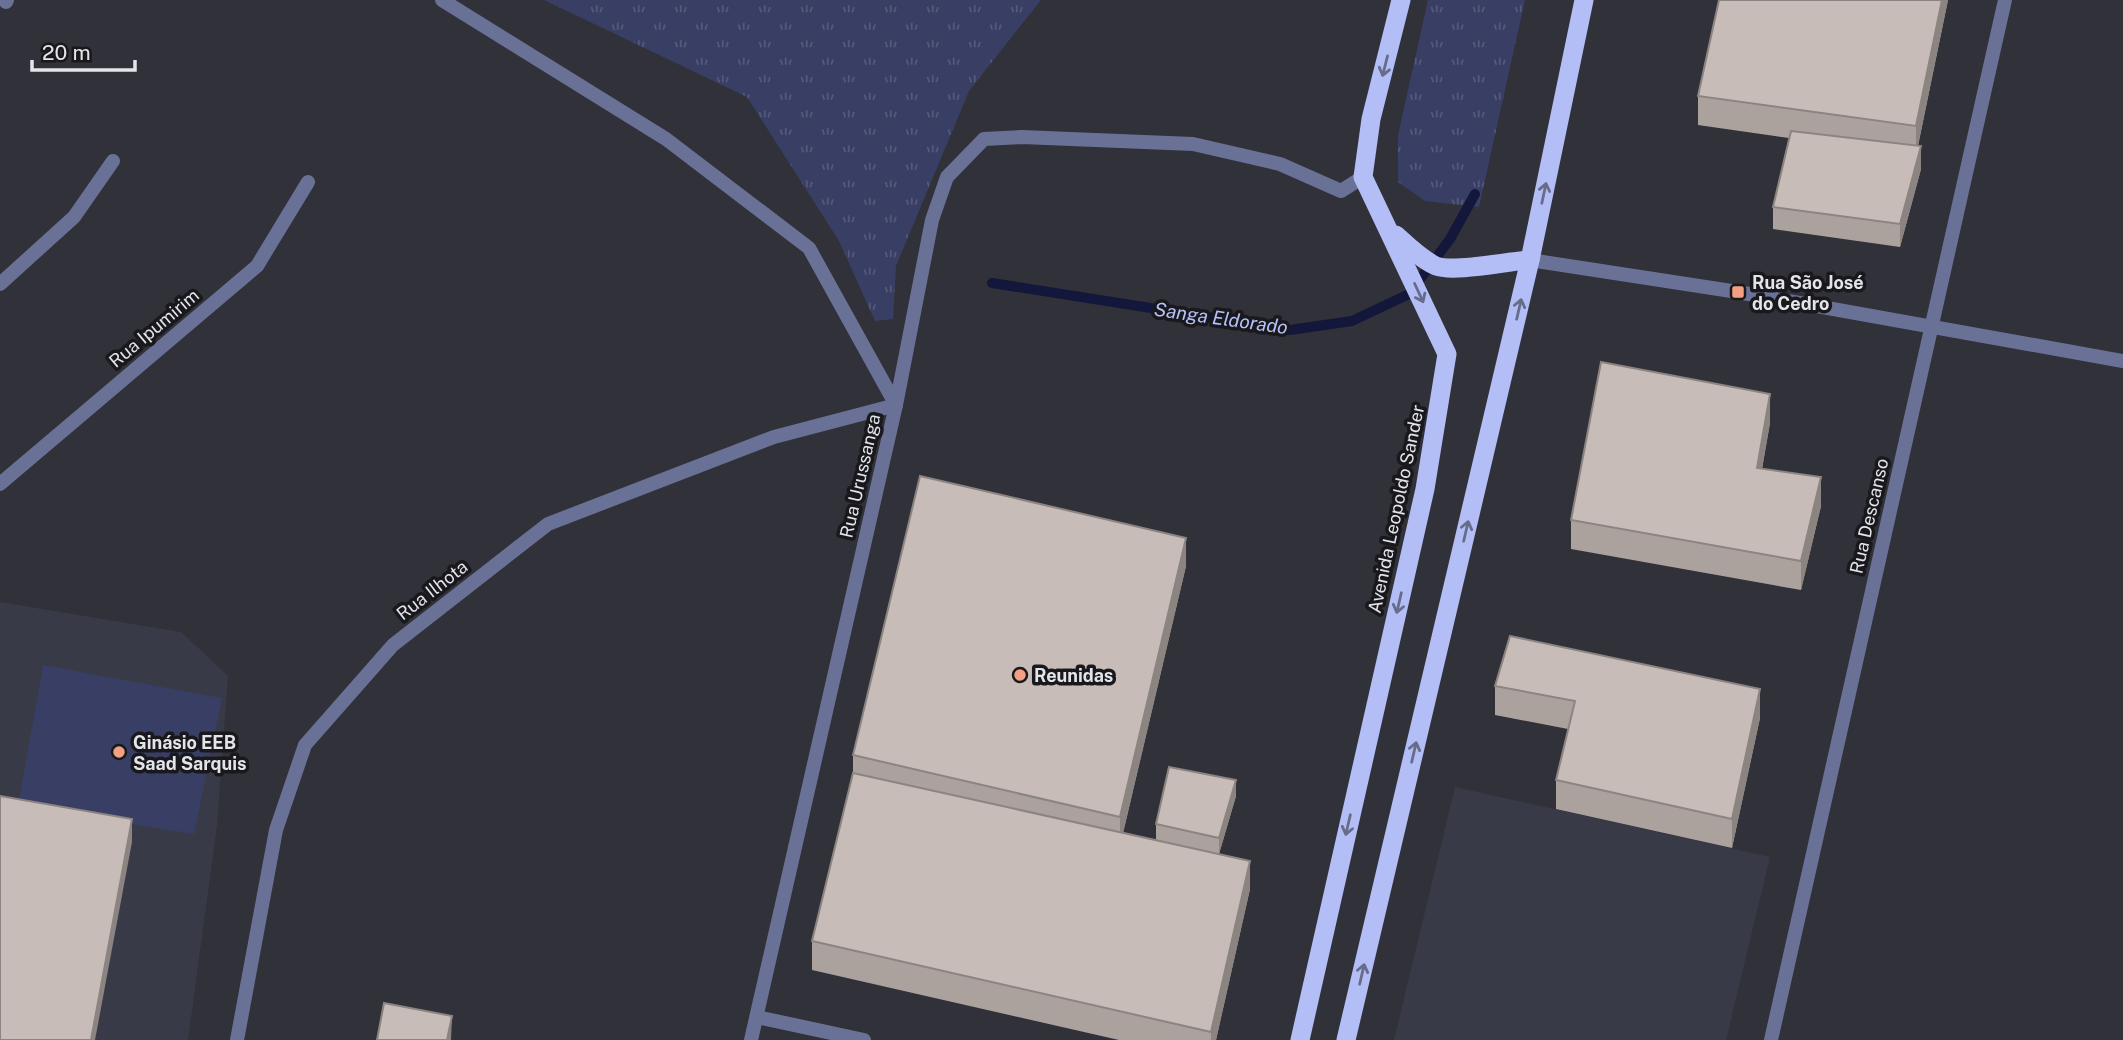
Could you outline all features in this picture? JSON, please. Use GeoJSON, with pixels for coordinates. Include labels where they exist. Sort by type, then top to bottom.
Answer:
{"type":"FeatureCollection","features":[{"type":"Feature","properties":{"kind":"highway"},"geometry":{"type":"LineString","coordinates":[[1363,177],[1371,120],[1401,0]]}},
{"type":"Feature","properties":{"kind":"highway"},"geometry":{"type":"LineString","coordinates":[[1346,1040],[1530,260],[1584,0]]}},
{"type":"Feature","properties":{"kind":"highway","name":"Avenida Leopoldo Sander"},"geometry":{"type":"LineString","coordinates":[[1300,1040],[1425,489],[1447,354],[1363,177]]}},
{"type":"Feature","properties":{"kind":"highway"},"geometry":{"type":"LineString","coordinates":[[1390,231],[1414,252],[1438,267],[1471,267],[1530,260]]}},
{"type":"Feature","properties":{"kind":"street","name":"Rua Urussanga"},"geometry":{"type":"LineString","coordinates":[[442,0],[666,139],[809,248],[896,405],[751,1040]]}},
{"type":"Feature","properties":{"kind":"street","name":"Rua Descanso"},"geometry":{"type":"LineString","coordinates":[[1771,1040],[2005,0]]}},
{"type":"Feature","properties":{"kind":"street"},"geometry":{"type":"LineString","coordinates":[[896,405],[932,220],[947,177],[984,139],[1022,137],[1193,144],[1280,164],[1341,191],[1363,177]]}},
{"type":"Feature","properties":{"kind":"street"},"geometry":{"type":"LineString","coordinates":[[0,284],[74,217],[113,161]]}},
{"type":"Feature","properties":{"kind":"street","name":"Rua Ipumirim"},"geometry":{"type":"LineString","coordinates":[[0,484],[257,266],[308,181]]}},
{"type":"Feature","properties":{"kind":"street"},"geometry":{"type":"LineString","coordinates":[[1530,260],[1738,292],[2123,361]]}},
{"type":"Feature","properties":{"kind":"street","name":"Rua Ilhota"},"geometry":{"type":"LineString","coordinates":[[237,1040],[276,830],[305,745],[393,645],[548,524],[774,437],[896,405]]}},
{"type":"Feature","properties":{"kind":"street"},"geometry":{"type":"LineString","coordinates":[[757,1017],[864,1040]]}},
{"type":"Feature","properties":{"kind":"shaded area"},"geometry":{"type":"Polygon","coordinates":[[[0,602],[181,632],[228,676],[217,825],[188,1040],[0,1040],[0,602]]]}},
{"type":"Feature","properties":{"kind":"shaded area"},"geometry":{"type":"Polygon","coordinates":[[[1455,787],[1770,857],[1726,1040],[1394,1040],[1455,787]]]}},
{"type":"Feature","properties":{"kind":"green space"},"geometry":{"type":"Polygon","coordinates":[[[544,0],[1041,0],[969,91],[896,266],[893,319],[875,321],[839,241],[747,97],[544,0]]]}},
{"type":"Feature","properties":{"kind":"green space"},"geometry":{"type":"Polygon","coordinates":[[[1428,0],[1525,0],[1479,207],[1425,201],[1398,182],[1398,135],[1428,0]]]}},
{"type":"Feature","properties":{"kind":"green space","name":"Ginásio EEB Saad Sarquis"},"geometry":{"type":"Polygon","coordinates":[[[43,665],[222,698],[194,834],[18,806],[43,665]]]}},
{"type":"Feature","properties":{"kind":"building"},"geometry":{"type":"Polygon","coordinates":[[[1719,0],[1942,0],[1916,126],[1698,96],[1719,0]]]}},
{"type":"Feature","properties":{"kind":"building"},"geometry":{"type":"Polygon","coordinates":[[[1791,131],[1921,146],[1900,224],[1773,207],[1791,131]]]}},
{"type":"Feature","properties":{"kind":"building"},"geometry":{"type":"Polygon","coordinates":[[[1601,362],[1770,394],[1757,468],[1821,477],[1801,561],[1571,520],[1601,362]]]}},
{"type":"Feature","properties":{"kind":"building","name":"Reunidas"},"geometry":{"type":"Polygon","coordinates":[[[920,476],[1186,538],[1120,817],[853,755],[920,476]]]}},
{"type":"Feature","properties":{"kind":"building"},"geometry":{"type":"Polygon","coordinates":[[[1510,636],[1760,689],[1732,819],[1556,780],[1575,701],[1495,686],[1510,636]]]}},
{"type":"Feature","properties":{"kind":"building"},"geometry":{"type":"Polygon","coordinates":[[[1169,767],[1236,780],[1219,838],[1156,824],[1169,767]]]}},
{"type":"Feature","properties":{"kind":"building"},"geometry":{"type":"Polygon","coordinates":[[[853,773],[1250,861],[1211,1032],[812,941],[853,773]]]}},
{"type":"Feature","properties":{"kind":"building"},"geometry":{"type":"Polygon","coordinates":[[[0,796],[132,819],[91,1040],[0,1040],[0,796]]]}},
{"type":"Feature","properties":{"kind":"building"},"geometry":{"type":"Polygon","coordinates":[[[384,1003],[452,1016],[447,1040],[377,1040],[384,1003]]]}},
{"type":"Feature","properties":{"kind":"waterway","name":"Sanga Eldorado"},"geometry":{"type":"LineString","coordinates":[[992,283],[1290,330],[1352,321],[1409,294],[1450,239],[1475,194]]}},
{"type":"Feature","properties":{"kind":"place","name":"Rua São José do Cedro"},"geometry":{"type":"Point","coordinates":[1738,292]}},
{"type":"Feature","properties":{"kind":"place","name":"Reunidas"},"geometry":{"type":"Point","coordinates":[1020,675]}},
{"type":"Feature","properties":{"kind":"place","name":"Ginásio EEB Saad Sarquis"},"geometry":{"type":"Point","coordinates":[119,752]}}]}
